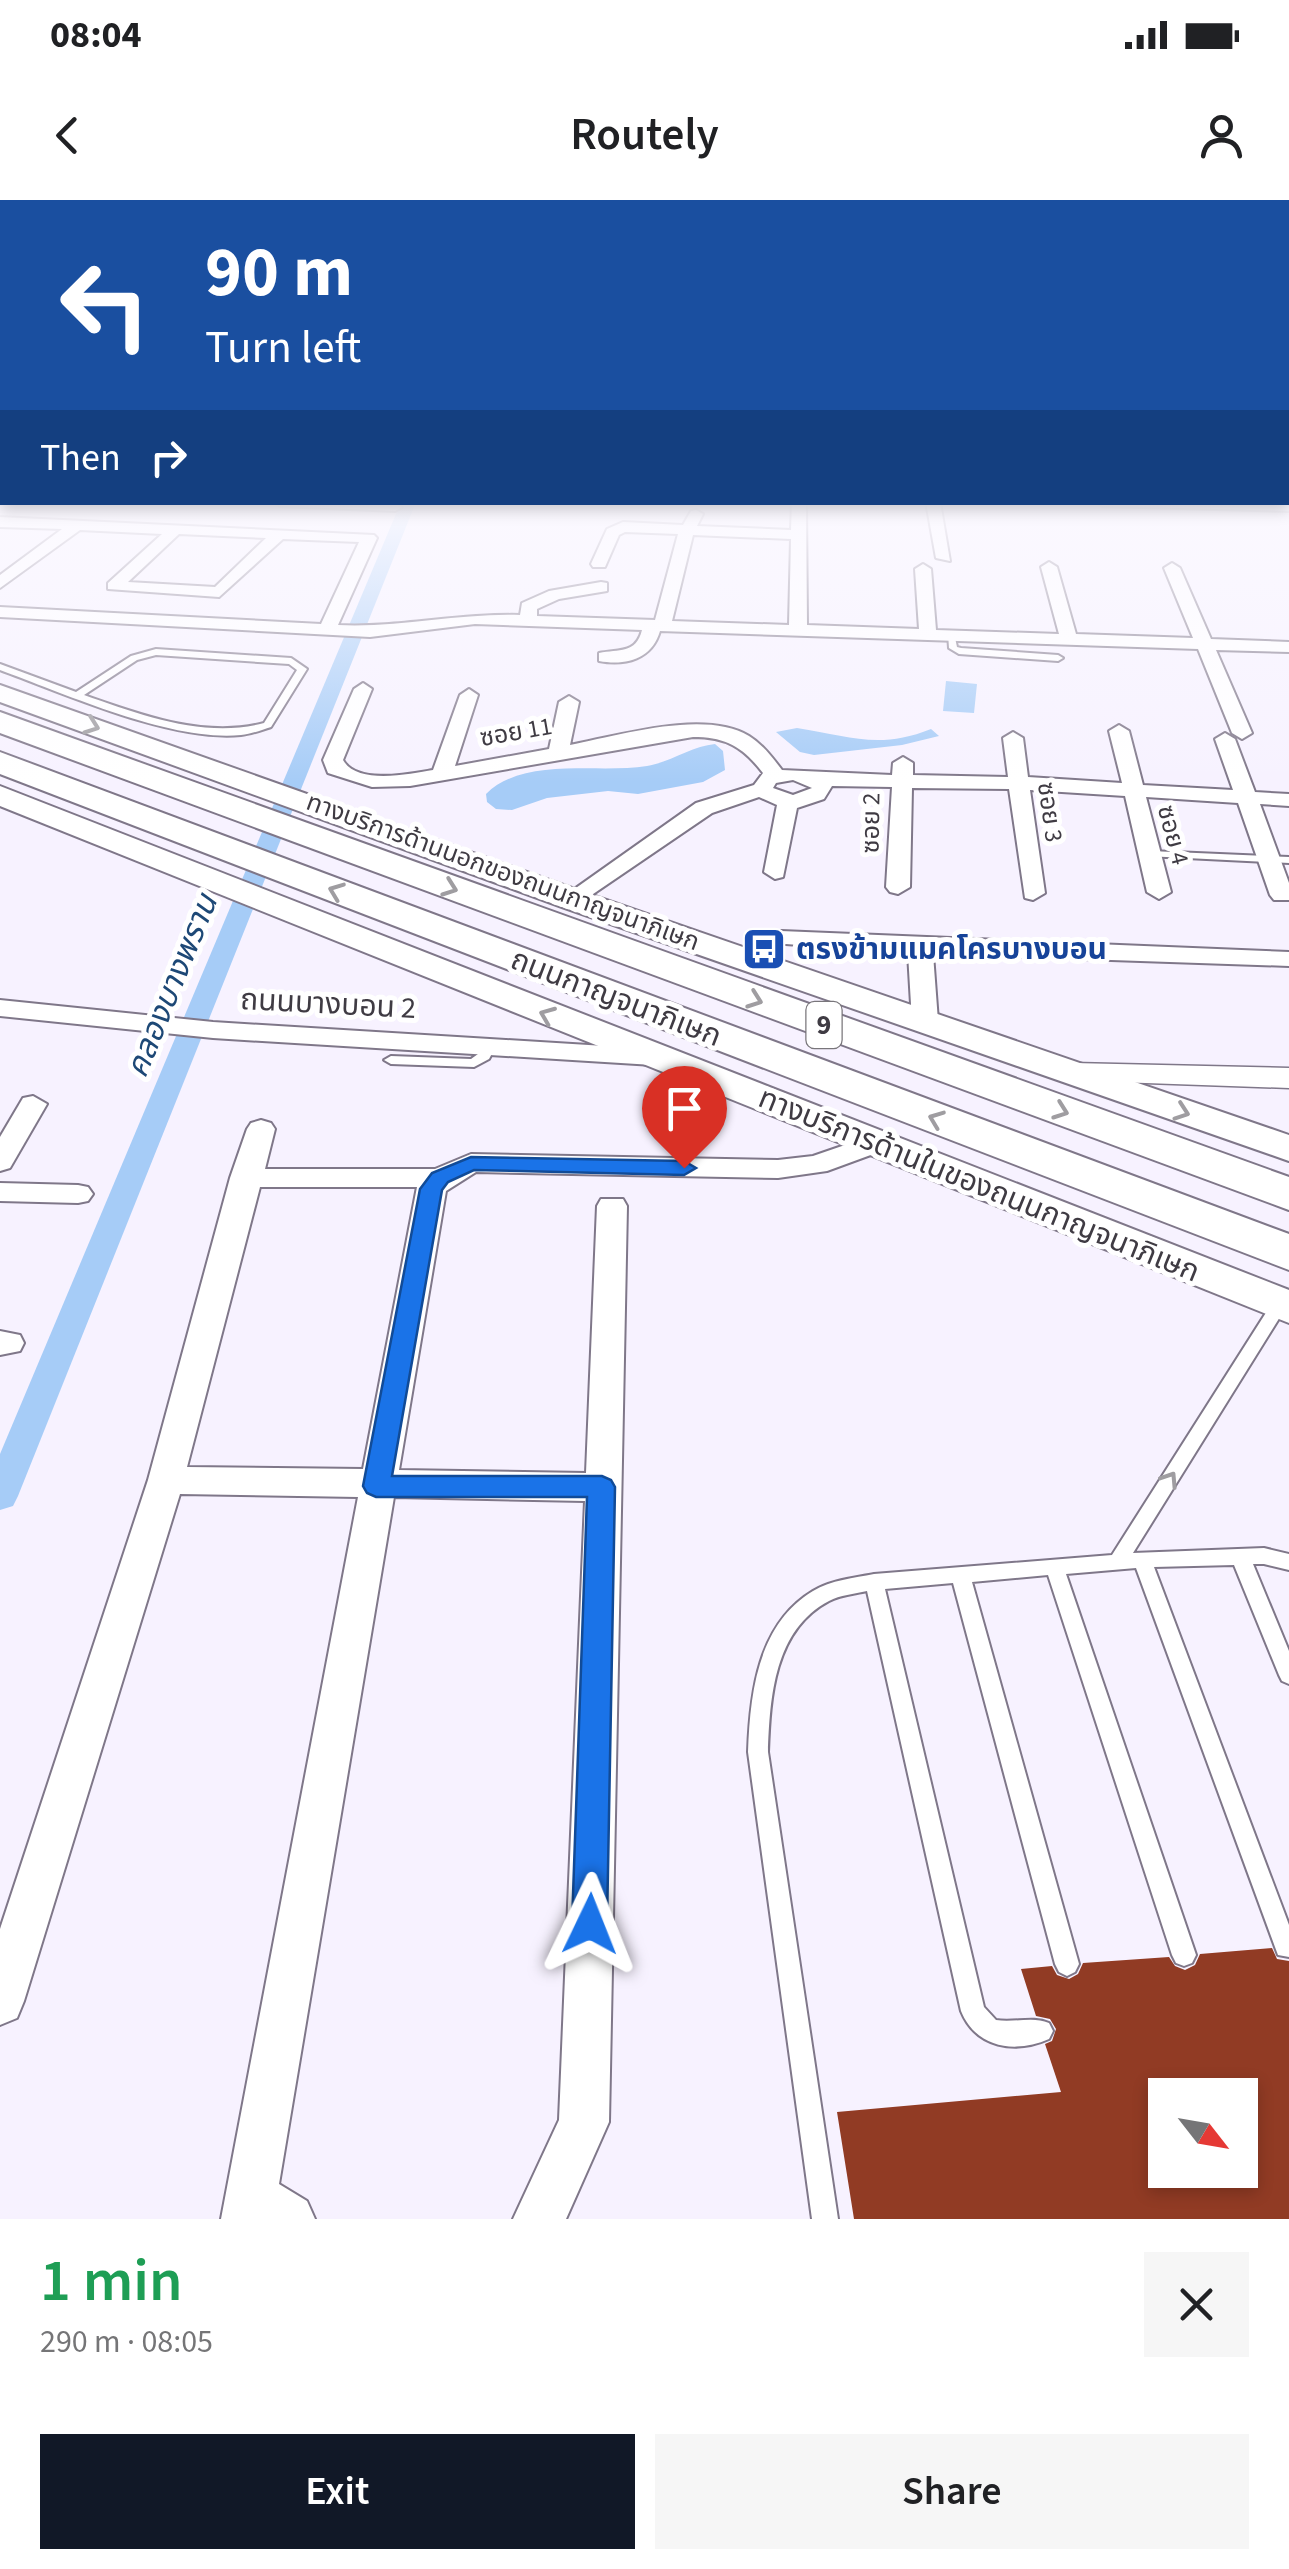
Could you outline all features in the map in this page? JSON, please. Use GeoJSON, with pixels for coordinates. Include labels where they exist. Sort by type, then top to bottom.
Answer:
{"type":"FeatureCollection","features":[{"type":"Feature","properties":{"kind":"highway","name":"ถนนกาญจนาภิเษก"},"geometry":{"type":"LineString","coordinates":[[12,704],[206,782],[362,838],[1289,1194]]}},
{"type":"Feature","properties":{"kind":"highway","name":"ถนนกาญจนาภิเษก"},"geometry":{"type":"LineString","coordinates":[[0,762],[1289,1253]]}},
{"type":"Feature","properties":{"kind":"highway"},"geometry":{"type":"LineString","coordinates":[[3,795],[180,831]]}},
{"type":"Feature","properties":{"kind":"main road","name":"ทางบริการด้านในของถนนกาญจนาภิเษก"},"geometry":{"type":"LineString","coordinates":[[3,795],[1285,1306]]}},
{"type":"Feature","properties":{"kind":"main road","name":"ทางบริการด้านนอกของถนนกาญจนาภิเษก"},"geometry":{"type":"LineString","coordinates":[[362,838],[583,902],[1289,1149]]}},
{"type":"Feature","properties":{"kind":"street"},"geometry":{"type":"LineString","coordinates":[[329,630],[345,595]]}},
{"type":"Feature","properties":{"kind":"street"},"geometry":{"type":"LineString","coordinates":[[528,621],[528,607],[561,595]]}},
{"type":"Feature","properties":{"kind":"street"},"geometry":{"type":"LineString","coordinates":[[605,657],[644,651],[667,595]]}},
{"type":"Feature","properties":{"kind":"street"},"geometry":{"type":"LineString","coordinates":[[798,630],[799,595]]}},
{"type":"Feature","properties":{"kind":"street"},"geometry":{"type":"LineString","coordinates":[[924,595],[928,634]]}},
{"type":"Feature","properties":{"kind":"street"},"geometry":{"type":"LineString","coordinates":[[1057,595],[1070,639]]}},
{"type":"Feature","properties":{"kind":"street"},"geometry":{"type":"LineString","coordinates":[[1183,595],[1233,736],[1244,798],[1279,859],[1282,895]]}},
{"type":"Feature","properties":{"kind":"street"},"geometry":{"type":"LineString","coordinates":[[0,612],[370,632],[448,619],[1289,647]]}},
{"type":"Feature","properties":{"kind":"street","name":"ซอย 11"},"geometry":{"type":"LineString","coordinates":[[363,689],[333,760],[336,769],[345,774],[392,782],[701,730],[740,737],[753,744],[773,790]]}},
{"type":"Feature","properties":{"kind":"street"},"geometry":{"type":"LineString","coordinates":[[442,773],[469,695]]}},
{"type":"Feature","properties":{"kind":"street"},"geometry":{"type":"LineString","coordinates":[[558,752],[569,702]]}},
{"type":"Feature","properties":{"kind":"street"},"geometry":{"type":"LineString","coordinates":[[674,732],[675,708]]}},
{"type":"Feature","properties":{"kind":"street","name":"ซอย 4"},"geometry":{"type":"LineString","coordinates":[[1119,732],[1159,892]]}},
{"type":"Feature","properties":{"kind":"street","name":"ซอย 3"},"geometry":{"type":"LineString","coordinates":[[1013,738],[1033,893]]}},
{"type":"Feature","properties":{"kind":"street"},"geometry":{"type":"LineString","coordinates":[[583,902],[704,808],[773,790],[793,774],[816,780],[902,769],[1018,784],[1289,800]]}},
{"type":"Feature","properties":{"kind":"street","name":"ซอย 2"},"geometry":{"type":"LineString","coordinates":[[898,887],[902,769]]}},
{"type":"Feature","properties":{"kind":"street"},"geometry":{"type":"LineString","coordinates":[[773,790],[775,872]]}},
{"type":"Feature","properties":{"kind":"street"},"geometry":{"type":"LineString","coordinates":[[781,938],[1289,959]]}},
{"type":"Feature","properties":{"kind":"street"},"geometry":{"type":"LineString","coordinates":[[920,946],[925,1021]]}},
{"type":"Feature","properties":{"kind":"street","name":"ถนนบางบอน 2"},"geometry":{"type":"LineString","coordinates":[[0,1008],[214,1030],[654,1057]]}},
{"type":"Feature","properties":{"kind":"street"},"geometry":{"type":"LineString","coordinates":[[1073,1073],[1289,1078]]}},
{"type":"Feature","properties":{"kind":"street"},"geometry":{"type":"LineString","coordinates":[[0,1162],[34,1104]]}},
{"type":"Feature","properties":{"kind":"street"},"geometry":{"type":"LineString","coordinates":[[0,2001],[166,1480],[261,1129]]}},
{"type":"Feature","properties":{"kind":"street"},"geometry":{"type":"LineString","coordinates":[[246,1178],[440,1178],[471,1164],[778,1169],[817,1165],[877,1143]]}},
{"type":"Feature","properties":{"kind":"street"},"geometry":{"type":"LineString","coordinates":[[262,2211],[376,1486],[431,1189],[440,1178]]}},
{"type":"Feature","properties":{"kind":"street"},"geometry":{"type":"LineString","coordinates":[[0,1192],[78,1194]]}},
{"type":"Feature","properties":{"kind":"street"},"geometry":{"type":"LineString","coordinates":[[540,2219],[584,2122],[612,1206]]}},
{"type":"Feature","properties":{"kind":"street"},"geometry":{"type":"LineString","coordinates":[[166,1480],[602,1487]]}},
{"type":"Feature","properties":{"kind":"lane"},"geometry":{"type":"LineString","coordinates":[[951,635],[953,648],[960,652],[1058,658]]}},
{"type":"Feature","properties":{"kind":"lane"},"geometry":{"type":"LineString","coordinates":[[0,667],[63,688],[79,694],[185,730],[244,732],[268,724],[302,669],[291,661],[156,652],[134,658],[79,694]]}},
{"type":"Feature","properties":{"kind":"lane"},"geometry":{"type":"LineString","coordinates":[[12,704],[63,688]]}},
{"type":"Feature","properties":{"kind":"lane"},"geometry":{"type":"LineString","coordinates":[[1150,854],[1279,859]]}},
{"type":"Feature","properties":{"kind":"lane"},"geometry":{"type":"LineString","coordinates":[[392,1060],[474,1063],[489,1046]]}},
{"type":"Feature","properties":{"kind":"lane"},"geometry":{"type":"LineString","coordinates":[[1118,1561],[1285,1306]]}},
{"type":"Feature","properties":{"kind":"lane"},"geometry":{"type":"LineString","coordinates":[[1240,1556],[1289,1675]]}},
{"type":"Feature","properties":{"kind":"lane"},"geometry":{"type":"LineString","coordinates":[[825,2219],[758,1752],[759,1704],[765,1674],[778,1642],[820,1597],[874,1582],[1118,1561],[1264,1556],[1289,1562]]}},
{"type":"Feature","properties":{"kind":"lane"},"geometry":{"type":"LineString","coordinates":[[1142,1560],[1286,1948]]}},
{"type":"Feature","properties":{"kind":"lane"},"geometry":{"type":"LineString","coordinates":[[1054,1566],[1184,1956]]}},
{"type":"Feature","properties":{"kind":"lane"},"geometry":{"type":"LineString","coordinates":[[960,1574],[1066,1964]]}},
{"type":"Feature","properties":{"kind":"lane"},"geometry":{"type":"LineString","coordinates":[[874,1582],[973,2012],[990,2033],[1041,2031]]}},
{"type":"Feature","properties":{"kind":"water"},"geometry":{"type":"Polygon","coordinates":[[[946,681],[977,684],[974,713],[943,711],[946,681]]]}},
{"type":"Feature","properties":{"kind":"water"},"geometry":{"type":"Polygon","coordinates":[[[797,728],[879,740],[931,729],[939,736],[902,745],[814,755],[800,752],[776,732],[797,728]]]}},
{"type":"Feature","properties":{"kind":"water"},"geometry":{"type":"Polygon","coordinates":[[[715,744],[723,751],[725,770],[703,782],[638,794],[608,791],[547,798],[512,810],[496,809],[487,802],[486,794],[521,775],[647,766],[715,744]]]}},
{"type":"Feature","properties":{"kind":"building"},"geometry":{"type":"Polygon","coordinates":[[[1272,1948],[1277,1959],[1289,1961],[1289,2219],[854,2219],[837,2112],[1061,2092],[1045,2044],[1052,2041],[1056,2029],[1050,2019],[1036,2016],[1021,1969],[1052,1966],[1057,1975],[1069,1979],[1078,1974],[1083,1963],[1169,1957],[1175,1966],[1185,1970],[1195,1965],[1200,1954],[1272,1948]]]}},
{"type":"Feature","properties":{"kind":"waterway","name":"คลองบางพราน"},"geometry":{"type":"LineString","coordinates":[[0,1496],[123,1204],[190,1027],[368,595]]}},
{"type":"Feature","properties":{"kind":"place","name":"ตรงข้ามแมคโครบางบอน"},"geometry":{"type":"Point","coordinates":[764,949]}},
{"type":"Feature","properties":{"kind":"route"},"geometry":{"type":"LineString","coordinates":[[590,1924],[602,1487],[376,1486],[431,1189],[440,1178],[471,1164],[684,1168]]}}]}
